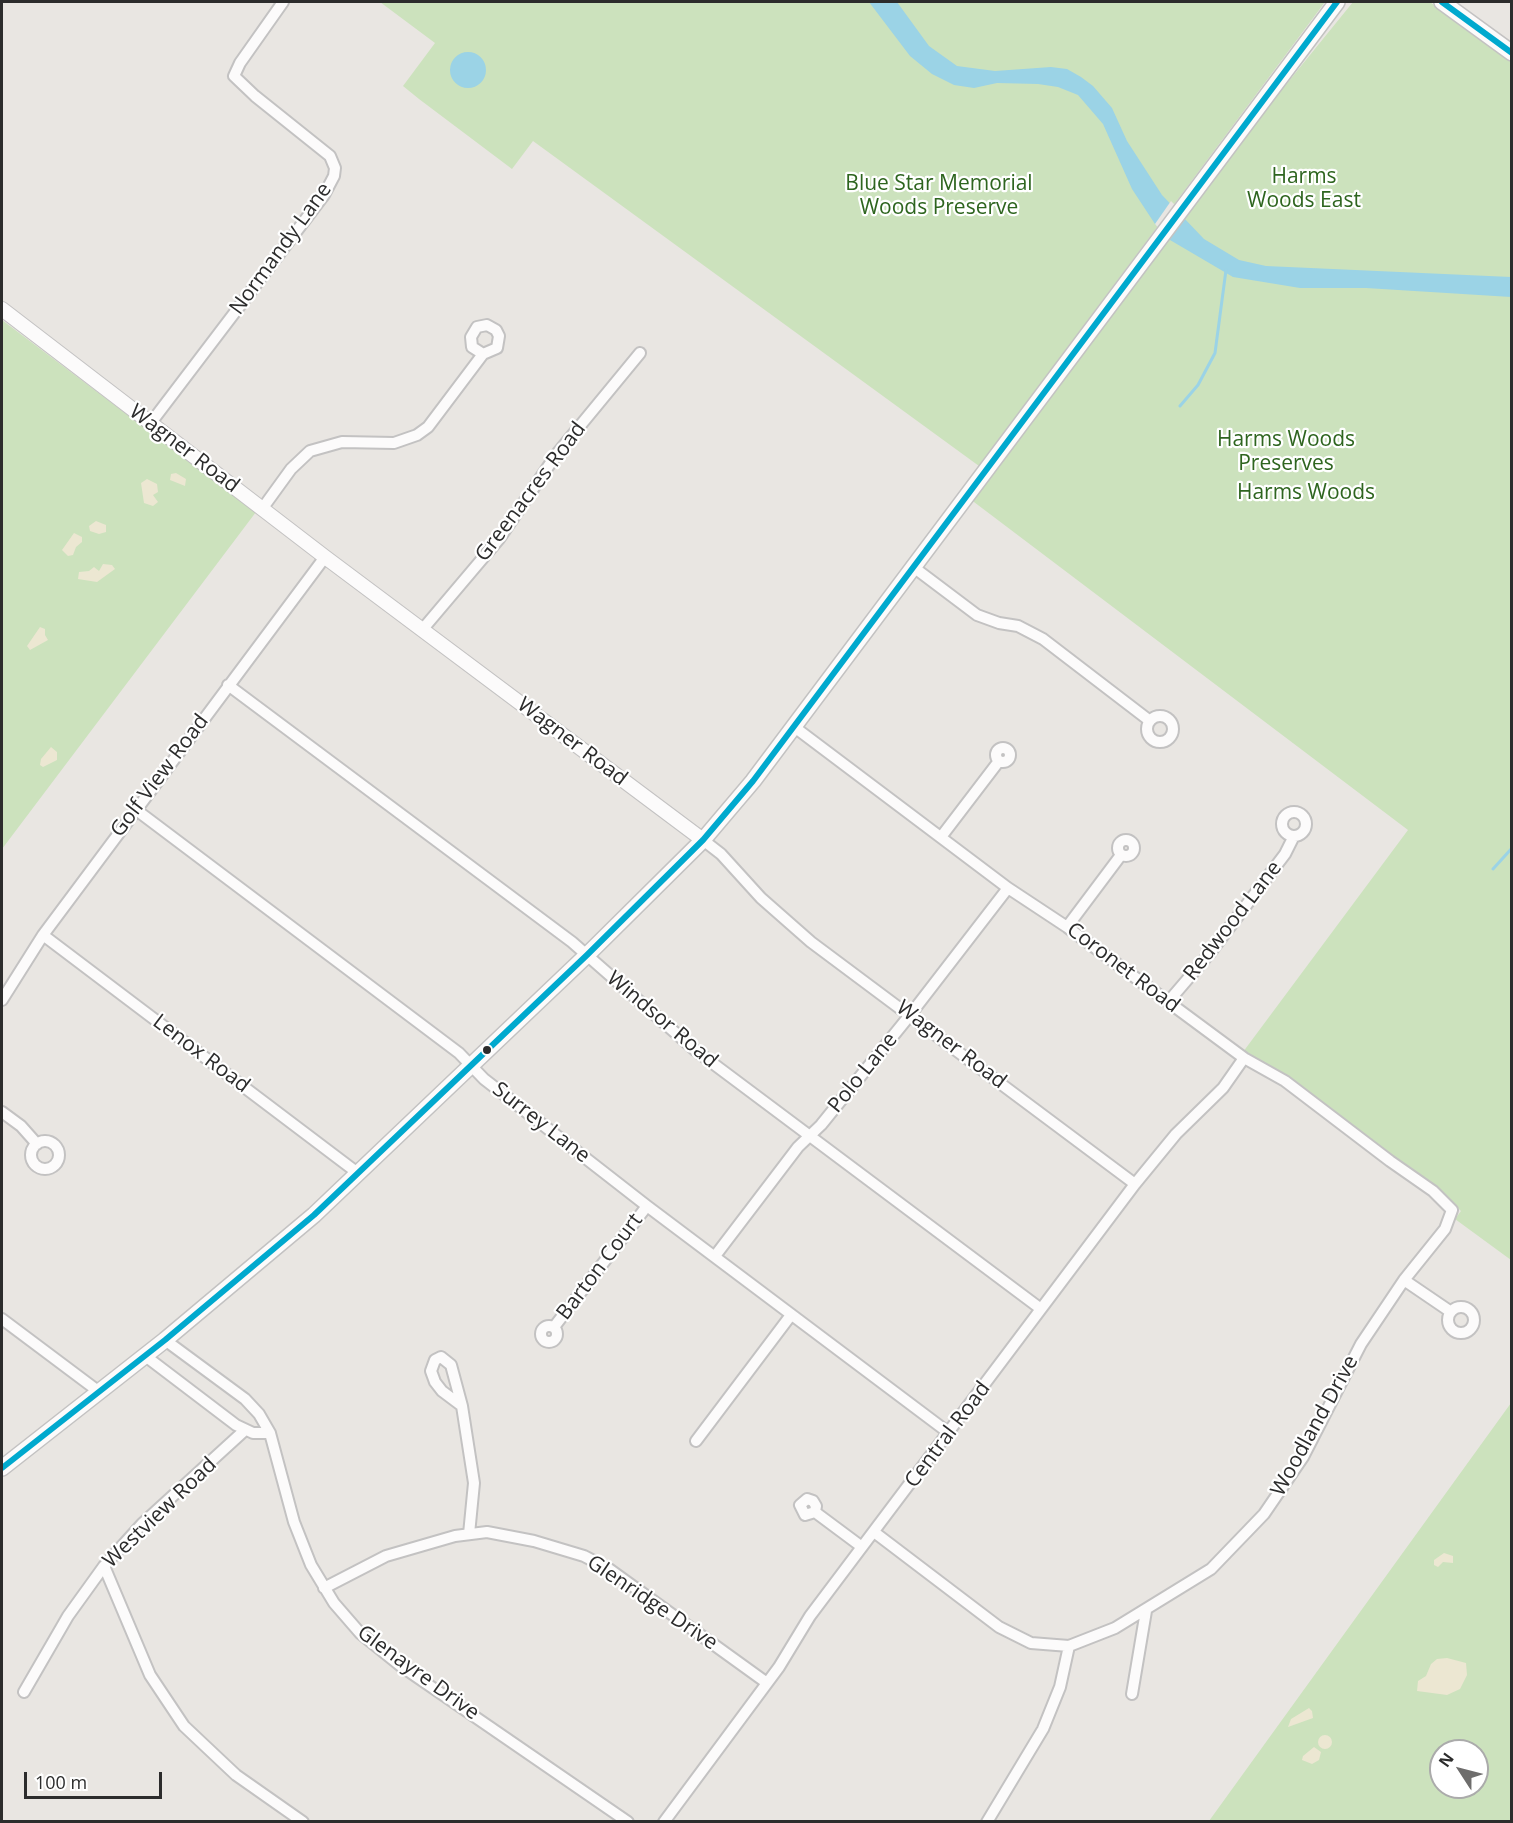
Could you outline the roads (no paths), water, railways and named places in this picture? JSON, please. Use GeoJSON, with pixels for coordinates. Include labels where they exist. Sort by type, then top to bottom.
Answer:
{"type":"FeatureCollection","features":[{"type":"Feature","properties":{"kind":"main road"},"geometry":{"type":"LineString","coordinates":[[2,1468],[266,1257],[359,1173],[587,956],[703,840],[753,781],[1337,2]]}},
{"type":"Feature","properties":{"kind":"main road"},"geometry":{"type":"LineString","coordinates":[[1442,2],[1512,53]]}},
{"type":"Feature","properties":{"kind":"street","name":"Normandy Lane"},"geometry":{"type":"LineString","coordinates":[[150,424],[324,195],[334,176],[335,168],[330,156],[255,96],[234,76],[240,63],[282,2]]}},
{"type":"Feature","properties":{"kind":"street","name":"Wagner Road"},"geometry":{"type":"LineString","coordinates":[[2,309],[325,557],[703,840],[721,854],[761,897],[811,942],[1135,1184]]}},
{"type":"Feature","properties":{"kind":"street","name":"Greenacres Road"},"geometry":{"type":"LineString","coordinates":[[422,630],[499,538],[556,455],[640,353]]}},
{"type":"Feature","properties":{"kind":"street"},"geometry":{"type":"LineString","coordinates":[[262,509],[291,470],[310,451],[332,443],[393,443],[417,435],[428,427],[483,354]]}},
{"type":"Feature","properties":{"kind":"street","name":"Golf View Road"},"geometry":{"type":"LineString","coordinates":[[2,1000],[43,935],[325,557]]}},
{"type":"Feature","properties":{"kind":"street"},"geometry":{"type":"LineString","coordinates":[[912,566],[977,615],[999,623],[1018,626],[1043,639],[1150,721]]}},
{"type":"Feature","properties":{"kind":"street","name":"Windsor Road"},"geometry":{"type":"LineString","coordinates":[[228,685],[587,956],[677,1035],[1041,1309]]}},
{"type":"Feature","properties":{"kind":"street","name":"Coronet Road"},"geometry":{"type":"LineString","coordinates":[[793,726],[1008,888],[1068,927],[1244,1058],[1285,1081],[1433,1191],[1452,1210]]}},
{"type":"Feature","properties":{"kind":"street"},"geometry":{"type":"LineString","coordinates":[[941,837],[999,761]]}},
{"type":"Feature","properties":{"kind":"street","name":"Surrey Lane"},"geometry":{"type":"LineString","coordinates":[[135,809],[459,1053],[471,1066],[646,1206],[949,1433]]}},
{"type":"Feature","properties":{"kind":"street","name":"Redwood Lane"},"geometry":{"type":"LineString","coordinates":[[1168,1002],[1210,953],[1285,854],[1294,836]]}},
{"type":"Feature","properties":{"kind":"street"},"geometry":{"type":"LineString","coordinates":[[1068,927],[1121,855]]}},
{"type":"Feature","properties":{"kind":"street","name":"Polo Lane"},"geometry":{"type":"LineString","coordinates":[[715,1256],[910,1015],[1008,888]]}},
{"type":"Feature","properties":{"kind":"street","name":"Lenox Road"},"geometry":{"type":"LineString","coordinates":[[43,935],[359,1173]]}},
{"type":"Feature","properties":{"kind":"street","name":"Central Road"},"geometry":{"type":"LineString","coordinates":[[664,1821],[767,1683],[810,1616],[1135,1184],[1176,1134],[1223,1088],[1244,1058]]}},
{"type":"Feature","properties":{"kind":"street"},"geometry":{"type":"LineString","coordinates":[[2,1112],[21,1126],[37,1144]]}},
{"type":"Feature","properties":{"kind":"street","name":"Barton Court"},"geometry":{"type":"LineString","coordinates":[[554,1328],[646,1206]]}},
{"type":"Feature","properties":{"kind":"street","name":"Woodland Drive"},"geometry":{"type":"LineString","coordinates":[[874,1532],[999,1627],[1030,1643],[1069,1646],[1097,1637],[1146,1611],[1211,1569],[1264,1514],[1303,1456],[1360,1346],[1404,1280],[1445,1229],[1452,1210]]}},
{"type":"Feature","properties":{"kind":"street"},"geometry":{"type":"LineString","coordinates":[[1404,1280],[1451,1312]]}},
{"type":"Feature","properties":{"kind":"street"},"geometry":{"type":"LineString","coordinates":[[696,1441],[790,1315]]}},
{"type":"Feature","properties":{"kind":"street"},"geometry":{"type":"LineString","coordinates":[[2,1318],[98,1391]]}},
{"type":"Feature","properties":{"kind":"street","name":"Glenayre Drive"},"geometry":{"type":"LineString","coordinates":[[165,1340],[252,1405],[270,1433],[294,1522],[311,1565],[345,1618],[375,1647],[628,1821]]}},
{"type":"Feature","properties":{"kind":"street"},"geometry":{"type":"LineString","coordinates":[[144,1355],[245,1430],[261,1435],[270,1433]]}},
{"type":"Feature","properties":{"kind":"street"},"geometry":{"type":"LineString","coordinates":[[462,1406],[474,1483],[469,1534]]}},
{"type":"Feature","properties":{"kind":"street","name":"Westview Road"},"geometry":{"type":"LineString","coordinates":[[24,1692],[70,1612],[104,1566],[142,1524],[245,1430]]}},
{"type":"Feature","properties":{"kind":"street"},"geometry":{"type":"LineString","coordinates":[[816,1512],[862,1547]]}},
{"type":"Feature","properties":{"kind":"street","name":"Glenridge Drive"},"geometry":{"type":"LineString","coordinates":[[324,1587],[386,1556],[469,1534],[487,1532],[509,1536],[584,1556],[637,1588],[767,1683]]}},
{"type":"Feature","properties":{"kind":"street"},"geometry":{"type":"LineString","coordinates":[[104,1566],[150,1675],[184,1726],[236,1775],[303,1821]]}},
{"type":"Feature","properties":{"kind":"street"},"geometry":{"type":"LineString","coordinates":[[1132,1694],[1146,1611]]}},
{"type":"Feature","properties":{"kind":"street"},"geometry":{"type":"LineString","coordinates":[[987,1821],[1043,1729],[1060,1688],[1069,1646]]}},
{"type":"Feature","properties":{"kind":"water"},"geometry":{"type":"Polygon","coordinates":[[[869,2],[897,2],[929,46],[957,66],[995,71],[1051,67],[1067,69],[1081,77],[1093,86],[1112,108],[1127,141],[1162,195],[1204,239],[1239,260],[1266,266],[1511,277],[1511,297],[1366,288],[1300,288],[1233,277],[1170,240],[1155,224],[1132,189],[1103,124],[1078,95],[1058,87],[1038,84],[997,83],[974,88],[954,85],[932,74],[910,56],[869,2]]]}},
{"type":"Feature","properties":{"kind":"water"},"geometry":{"type":"Polygon","coordinates":[[[468,52],[481,57],[486,70],[481,83],[468,88],[455,83],[450,70],[455,57],[468,52]]]}},
{"type":"Feature","properties":{"kind":"waterway"},"geometry":{"type":"LineString","coordinates":[[1180,406],[1198,385],[1215,353],[1226,270]]}},
{"type":"Feature","properties":{"kind":"waterway"},"geometry":{"type":"LineString","coordinates":[[1493,869],[1512,848]]}},
{"type":"Feature","properties":{"kind":"park label","name":"Harms Woods East"},"geometry":{"type":"Point","coordinates":[1304,189]}},
{"type":"Feature","properties":{"kind":"park label","name":"Blue Star Memorial Woods Preserve"},"geometry":{"type":"Point","coordinates":[939,196]}},
{"type":"Feature","properties":{"kind":"park label","name":"Harms Woods Preserves"},"geometry":{"type":"Point","coordinates":[1286,452]}},
{"type":"Feature","properties":{"kind":"park label","name":"Harms Woods"},"geometry":{"type":"Point","coordinates":[1306,493]}}]}
